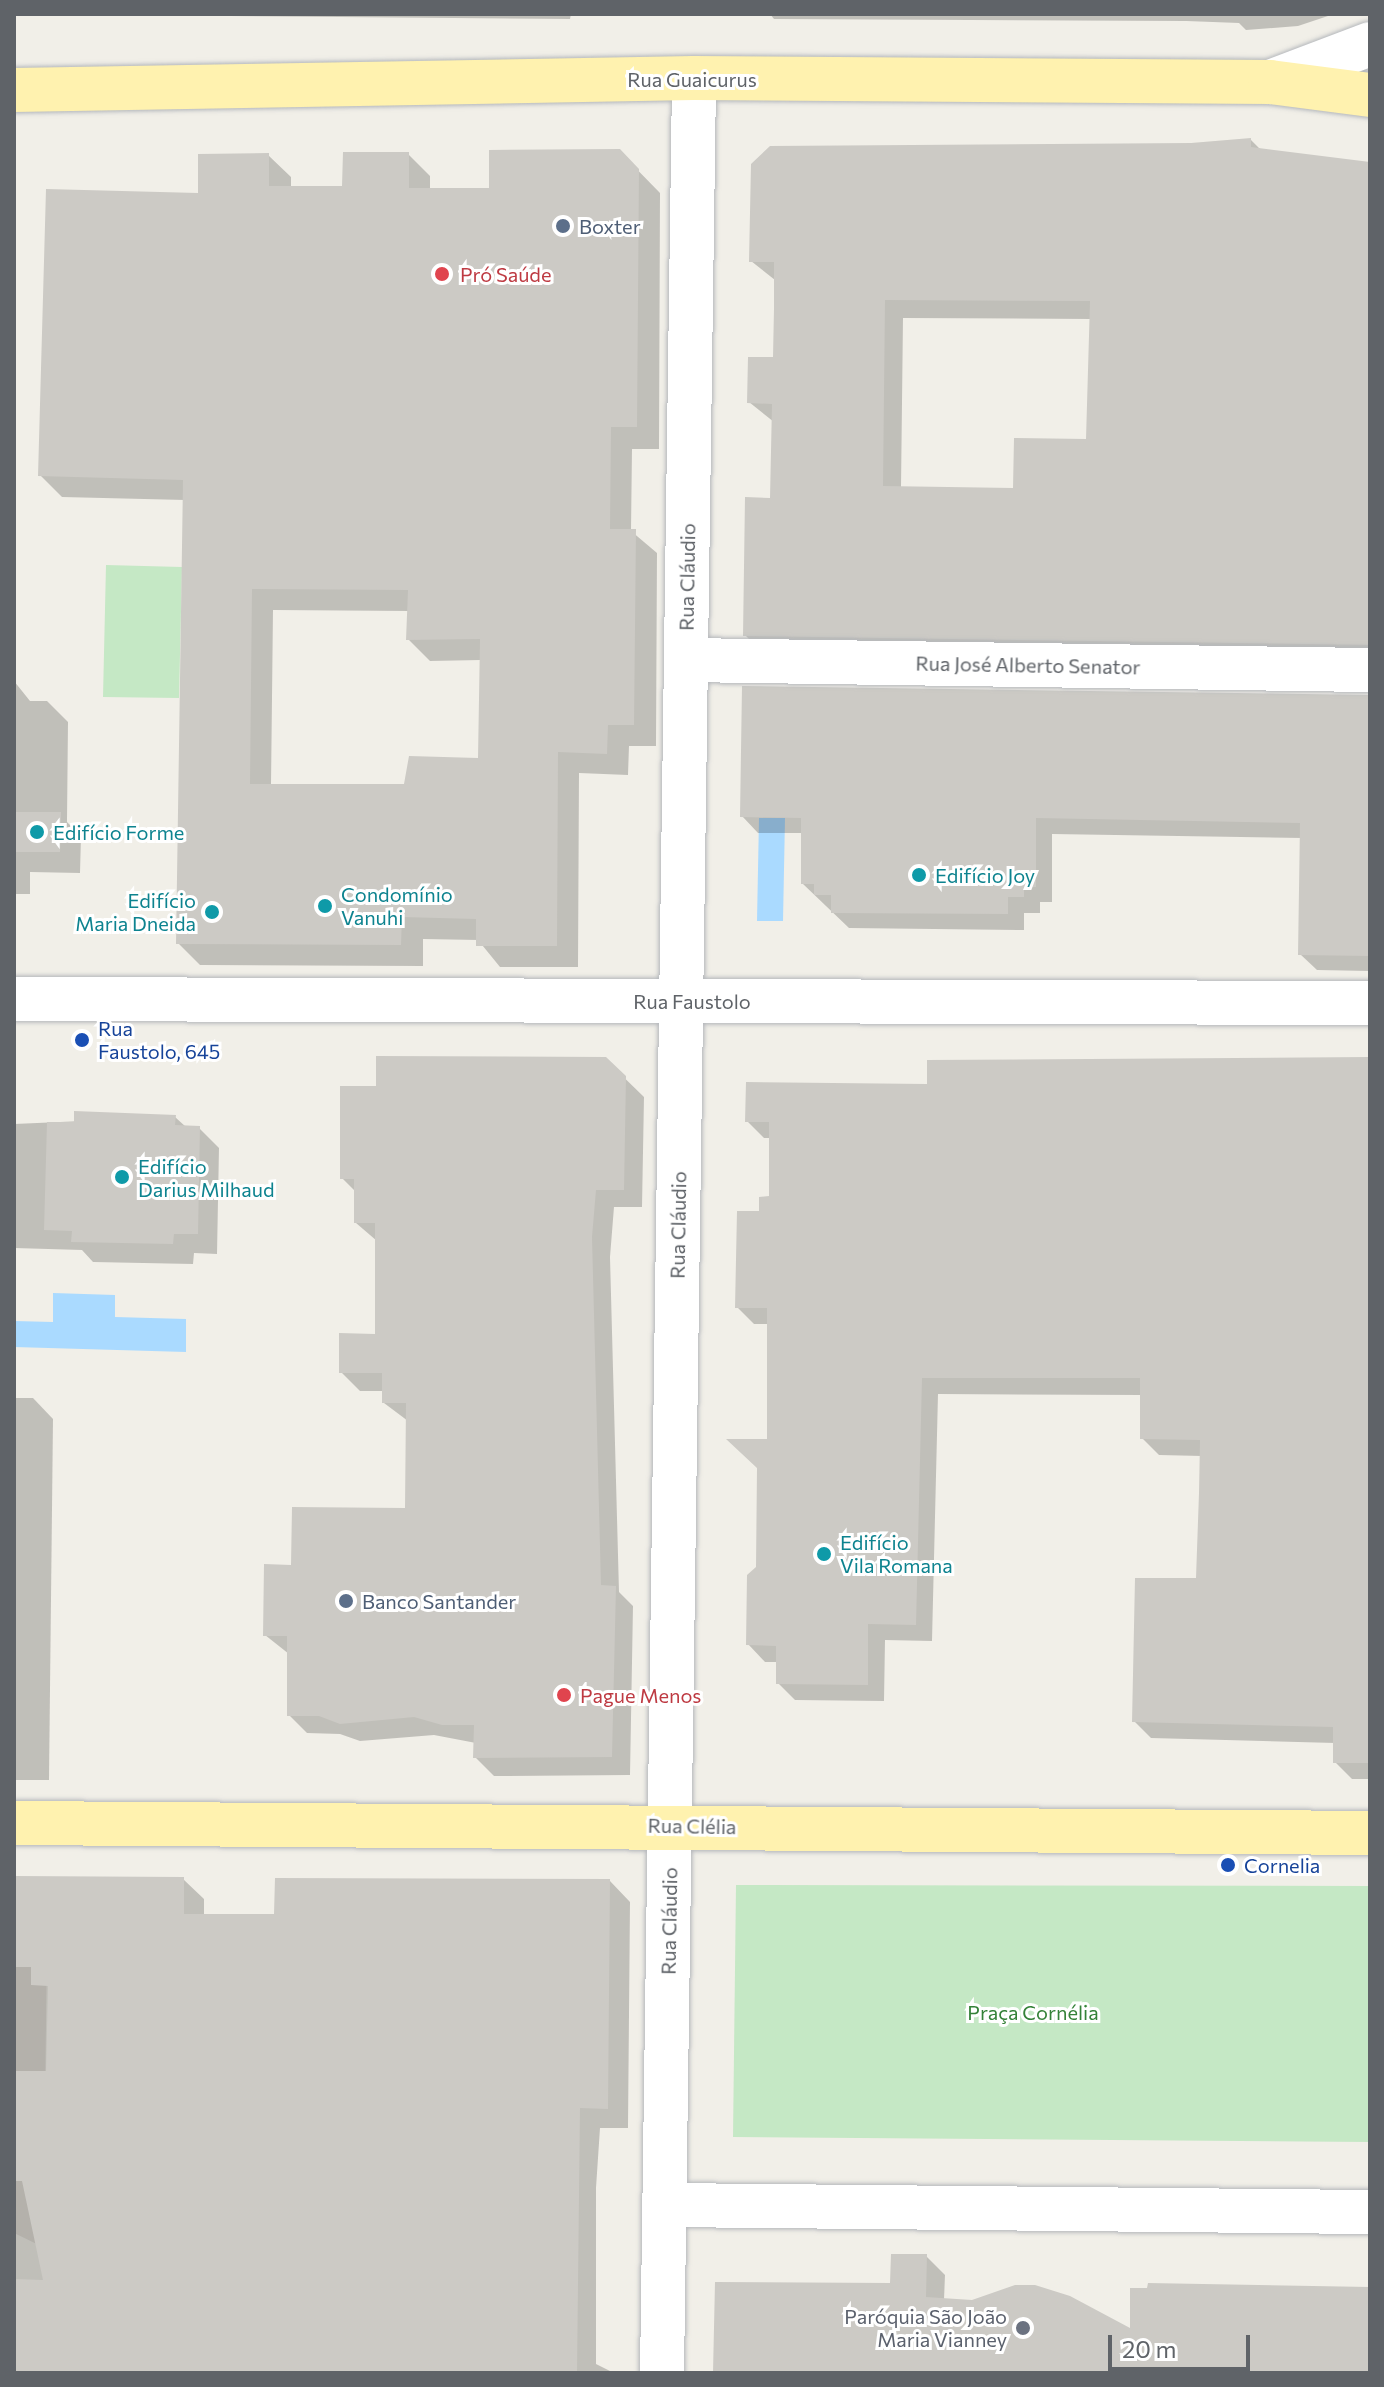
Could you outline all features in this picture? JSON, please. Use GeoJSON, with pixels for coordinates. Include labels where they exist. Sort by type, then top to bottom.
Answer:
{"type":"FeatureCollection","features":[{"type":"Feature","properties":{"kind":"main road","name":"Rua Guaicurus"},"geometry":{"type":"LineString","coordinates":[[14,90],[694,78],[1270,82],[1370,95]]}},
{"type":"Feature","properties":{"kind":"main road","name":"Rua Clélia"},"geometry":{"type":"LineString","coordinates":[[14,1823],[1370,1833]]}},
{"type":"Feature","properties":{"kind":"street"},"geometry":{"type":"LineString","coordinates":[[1270,82],[1370,44]]}},
{"type":"Feature","properties":{"kind":"street","name":"Rua Cláudio"},"geometry":{"type":"LineString","coordinates":[[662,2373],[694,78]]}},
{"type":"Feature","properties":{"kind":"street","name":"Rua José Alberto Senator"},"geometry":{"type":"LineString","coordinates":[[686,660],[1370,670]]}},
{"type":"Feature","properties":{"kind":"street","name":"Rua Faustolo"},"geometry":{"type":"LineString","coordinates":[[14,999],[1370,1003]]}},
{"type":"Feature","properties":{"kind":"street"},"geometry":{"type":"LineString","coordinates":[[665,2205],[1370,2212]]}},
{"type":"Feature","properties":{"kind":"shaded area"},"geometry":{"type":"Polygon","coordinates":[[[14,1877],[48,1877],[43,2247],[14,2233],[14,1877]]]}},
{"type":"Feature","properties":{"kind":"green space"},"geometry":{"type":"Polygon","coordinates":[[[106,565],[182,567],[179,698],[103,697],[106,565]]]}},
{"type":"Feature","properties":{"kind":"green space","name":"Praça Cornélia"},"geometry":{"type":"Polygon","coordinates":[[[736,1885],[1370,1886],[1370,2142],[733,2137],[736,1885]]]}},
{"type":"Feature","properties":{"kind":"water"},"geometry":{"type":"Polygon","coordinates":[[[759,818],[785,818],[783,921],[757,921],[759,818]]]}},
{"type":"Feature","properties":{"kind":"water"},"geometry":{"type":"Polygon","coordinates":[[[53,1293],[115,1295],[115,1317],[186,1319],[186,1352],[14,1347],[14,1321],[53,1322],[53,1293]]]}},
{"type":"Feature","properties":{"kind":"building"},"geometry":{"type":"Polygon","coordinates":[[[1251,138],[1251,147],[1370,162],[1370,645],[743,636],[745,497],[770,498],[772,404],[747,403],[748,357],[773,357],[774,308],[774,262],[749,262],[751,164],[770,146],[1191,143],[1251,138]],[[885,300],[883,486],[1013,488],[1014,438],[1086,439],[1090,301],[885,300]]]}},
{"type":"Feature","properties":{"kind":"building"},"geometry":{"type":"Polygon","coordinates":[[[620,149],[639,169],[637,427],[611,427],[610,529],[636,529],[634,725],[608,725],[607,754],[558,752],[557,946],[476,946],[476,919],[402,917],[401,945],[176,944],[183,480],[38,476],[46,189],[198,193],[198,154],[269,153],[269,186],[342,186],[343,152],[409,152],[409,188],[489,188],[489,150],[620,149]],[[252,589],[250,784],[404,784],[409,756],[478,758],[480,639],[406,640],[408,590],[252,589]]]}},
{"type":"Feature","properties":{"kind":"building"},"geometry":{"type":"Polygon","coordinates":[[[742,686],[1370,695],[1370,956],[1298,955],[1300,823],[1036,818],[1036,887],[1024,887],[1024,897],[1008,897],[1008,914],[831,913],[831,895],[814,895],[814,884],[801,884],[801,818],[740,817],[742,686]]]}},
{"type":"Feature","properties":{"kind":"building","name":"Edifício Forme"},"geometry":{"type":"Polygon","coordinates":[[[14,812],[61,812],[60,852],[14,852],[14,812]]]}},
{"type":"Feature","properties":{"kind":"building"},"geometry":{"type":"Polygon","coordinates":[[[376,1056],[606,1057],[626,1076],[624,1190],[596,1190],[592,1237],[601,1585],[616,1586],[612,1757],[473,1758],[474,1725],[442,1725],[414,1717],[340,1724],[319,1716],[287,1716],[287,1636],[263,1636],[264,1564],[291,1565],[292,1507],[405,1508],[406,1403],[382,1403],[382,1373],[339,1373],[339,1333],[375,1334],[375,1223],[354,1223],[354,1179],[340,1179],[340,1086],[376,1086],[376,1056]]]}},
{"type":"Feature","properties":{"kind":"building"},"geometry":{"type":"Polygon","coordinates":[[[1370,1057],[1370,1763],[1333,1763],[1333,1727],[1132,1722],[1135,1578],[1196,1578],[1199,1493],[1200,1440],[1140,1439],[1140,1378],[922,1378],[916,1625],[868,1624],[868,1685],[776,1684],[776,1646],[746,1645],[747,1575],[756,1567],[757,1468],[726,1439],[767,1439],[767,1308],[735,1308],[737,1211],[759,1211],[759,1197],[769,1196],[769,1122],[745,1122],[746,1082],[927,1084],[927,1060],[1370,1057]]]}},
{"type":"Feature","properties":{"kind":"building","name":"Edifício Darius Milhaud"},"geometry":{"type":"Polygon","coordinates":[[[74,1111],[176,1115],[175,1125],[200,1126],[198,1234],[174,1234],[173,1244],[71,1242],[72,1231],[44,1230],[47,1122],[74,1122],[74,1111]]]}},
{"type":"Feature","properties":{"kind":"building"},"geometry":{"type":"Polygon","coordinates":[[[14,1876],[184,1877],[184,1914],[274,1914],[275,1878],[610,1879],[608,2109],[580,2108],[577,2373],[14,2373],[14,2279],[43,2280],[22,2181],[14,2181],[14,2071],[46,2071],[48,1986],[31,1985],[31,1967],[14,1967],[14,1876]]]}},
{"type":"Feature","properties":{"kind":"building"},"geometry":{"type":"Polygon","coordinates":[[[891,2254],[927,2254],[926,2297],[972,2300],[1015,2285],[1035,2285],[1070,2296],[1130,2328],[1130,2288],[1147,2288],[1148,2283],[1370,2287],[1370,2373],[713,2373],[715,2282],[890,2283],[891,2254]]]}},
{"type":"Feature","properties":{"kind":"place","name":"Boxter"},"geometry":{"type":"Point","coordinates":[563,226]}},
{"type":"Feature","properties":{"kind":"place","name":"Pró Saúde"},"geometry":{"type":"Point","coordinates":[442,274]}},
{"type":"Feature","properties":{"kind":"place","name":"Edifício Forme"},"geometry":{"type":"Point","coordinates":[37,832]}},
{"type":"Feature","properties":{"kind":"place","name":"Edifício Joy"},"geometry":{"type":"Point","coordinates":[919,875]}},
{"type":"Feature","properties":{"kind":"place","name":"Condomínio Vanuhi"},"geometry":{"type":"Point","coordinates":[325,906]}},
{"type":"Feature","properties":{"kind":"place","name":"Edifício Maria Dneida"},"geometry":{"type":"Point","coordinates":[212,912]}},
{"type":"Feature","properties":{"kind":"place","name":"Rua Faustolo, 645"},"geometry":{"type":"Point","coordinates":[82,1040]}},
{"type":"Feature","properties":{"kind":"place","name":"Edifício Darius Milhaud"},"geometry":{"type":"Point","coordinates":[122,1177]}},
{"type":"Feature","properties":{"kind":"place","name":"Edifício Vila Romana"},"geometry":{"type":"Point","coordinates":[824,1554]}},
{"type":"Feature","properties":{"kind":"place","name":"Banco Santander"},"geometry":{"type":"Point","coordinates":[346,1601]}},
{"type":"Feature","properties":{"kind":"place","name":"Pague Menos"},"geometry":{"type":"Point","coordinates":[564,1695]}},
{"type":"Feature","properties":{"kind":"place","name":"Cornelia"},"geometry":{"type":"Point","coordinates":[1228,1865]}},
{"type":"Feature","properties":{"kind":"place","name":"Paróquia São João Maria Vianney"},"geometry":{"type":"Point","coordinates":[1023,2328]}}]}
